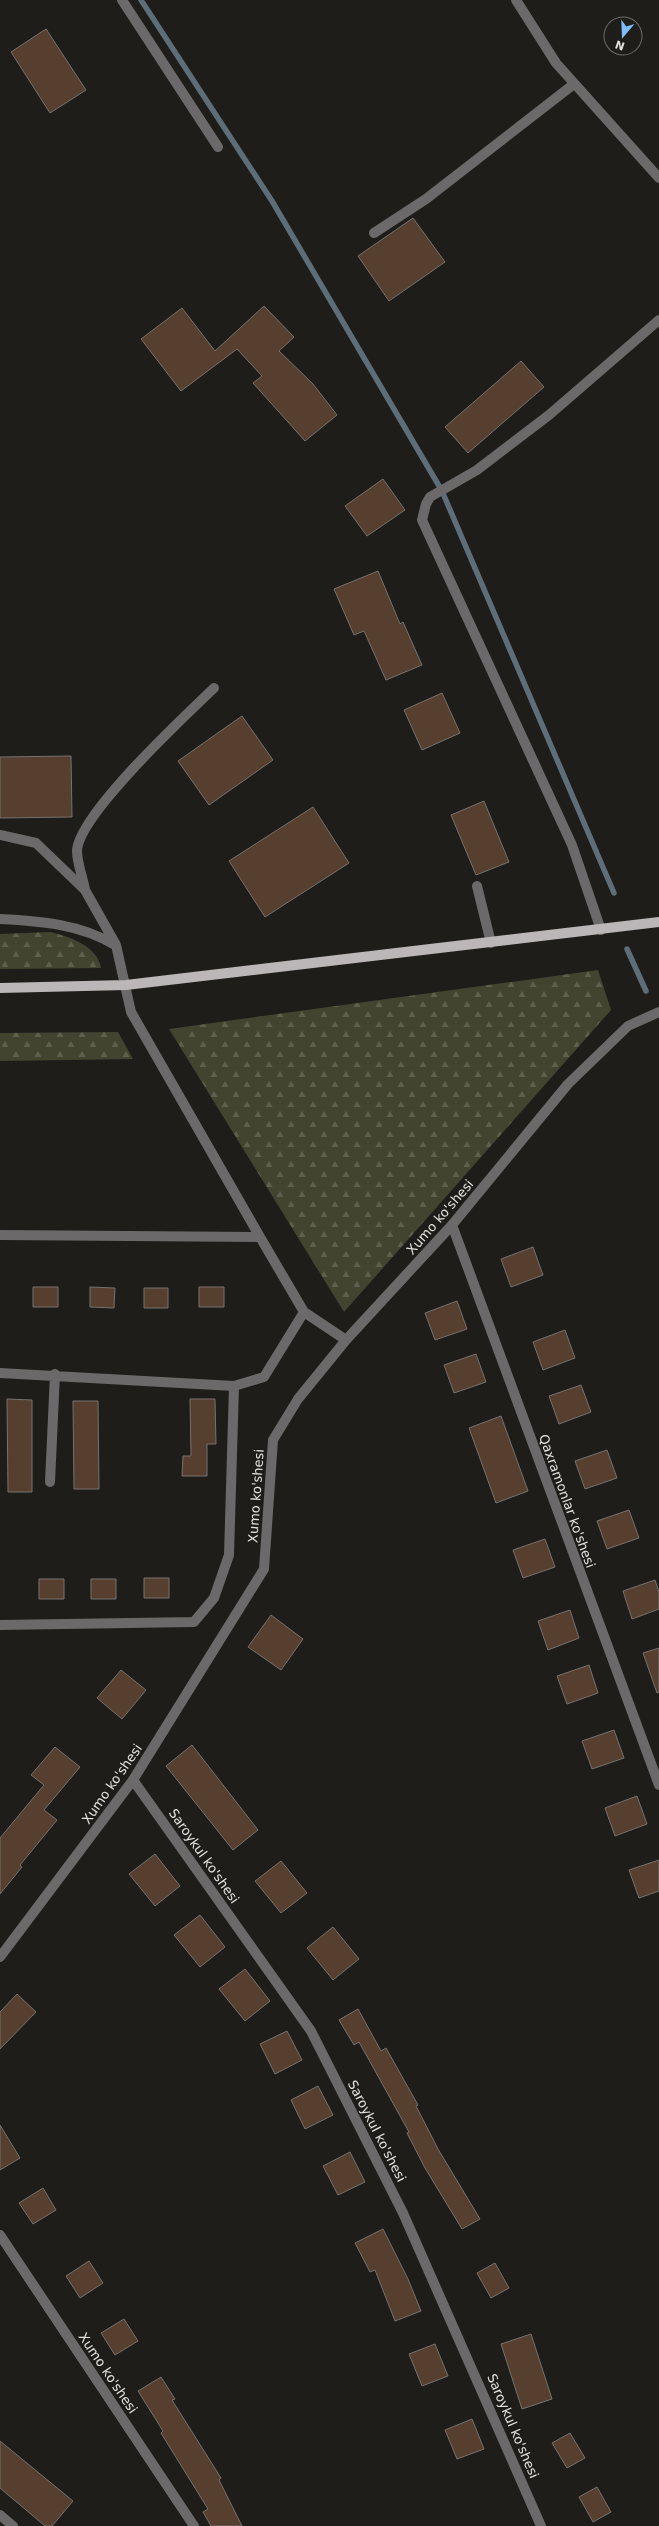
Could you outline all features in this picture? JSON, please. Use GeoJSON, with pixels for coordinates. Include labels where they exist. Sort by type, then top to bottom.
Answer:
{"type":"FeatureCollection","features":[{"type":"Feature","properties":{"kind":"main road"},"geometry":{"type":"LineString","coordinates":[[0,988],[126,985],[659,922]]}},
{"type":"Feature","properties":{"kind":"street"},"geometry":{"type":"LineString","coordinates":[[122,0],[218,147]]}},
{"type":"Feature","properties":{"kind":"street"},"geometry":{"type":"LineString","coordinates":[[516,0],[556,63],[659,178]]}},
{"type":"Feature","properties":{"kind":"street"},"geometry":{"type":"LineString","coordinates":[[374,233],[426,199],[574,84]]}},
{"type":"Feature","properties":{"kind":"street"},"geometry":{"type":"LineString","coordinates":[[601,930],[572,845],[422,520],[426,504],[430,497],[477,470],[549,415],[659,320]]}},
{"type":"Feature","properties":{"kind":"street"},"geometry":{"type":"LineString","coordinates":[[214,688],[122,780],[84,830],[77,850],[86,890],[116,945],[131,1012],[304,1312],[346,1340]]}},
{"type":"Feature","properties":{"kind":"street"},"geometry":{"type":"LineString","coordinates":[[0,835],[36,843],[86,890]]}},
{"type":"Feature","properties":{"kind":"street"},"geometry":{"type":"LineString","coordinates":[[476,886],[491,943]]}},
{"type":"Feature","properties":{"kind":"street"},"geometry":{"type":"LineString","coordinates":[[0,919],[42,921],[96,933],[116,945]]}},
{"type":"Feature","properties":{"kind":"street","name":"Xumo ko'shesi"},"geometry":{"type":"LineString","coordinates":[[0,1957],[134,1780],[264,1569],[273,1440],[298,1399],[346,1340],[452,1225],[568,1084],[628,1026],[659,1012]]}},
{"type":"Feature","properties":{"kind":"street","name":"Qaxramonlar ko'shesi"},"geometry":{"type":"LineString","coordinates":[[452,1225],[659,1785]]}},
{"type":"Feature","properties":{"kind":"street"},"geometry":{"type":"LineString","coordinates":[[0,1235],[260,1237]]}},
{"type":"Feature","properties":{"kind":"street"},"geometry":{"type":"LineString","coordinates":[[0,1373],[55,1374],[234,1386],[264,1377],[304,1312]]}},
{"type":"Feature","properties":{"kind":"street"},"geometry":{"type":"LineString","coordinates":[[50,1482],[55,1374]]}},
{"type":"Feature","properties":{"kind":"street"},"geometry":{"type":"LineString","coordinates":[[0,1625],[194,1622],[214,1598],[229,1555],[234,1386]]}},
{"type":"Feature","properties":{"kind":"street","name":"Saroykul ko'shesi"},"geometry":{"type":"LineString","coordinates":[[134,1780],[311,2031],[404,2212],[542,2526]]}},
{"type":"Feature","properties":{"kind":"street","name":"Xumo ko'shesi"},"geometry":{"type":"LineString","coordinates":[[0,2235],[194,2526]]}},
{"type":"Feature","properties":{"kind":"street"},"geometry":{"type":"LineString","coordinates":[[0,2515],[13,2526]]}},
{"type":"Feature","properties":{"kind":"green space"},"geometry":{"type":"Polygon","coordinates":[[[50,932],[65,936],[81,943],[99,960],[101,968],[0,969],[0,934],[50,932]]]}},
{"type":"Feature","properties":{"kind":"green space"},"geometry":{"type":"Polygon","coordinates":[[[598,970],[611,1010],[344,1312],[169,1029],[598,970]]]}},
{"type":"Feature","properties":{"kind":"green space"},"geometry":{"type":"Polygon","coordinates":[[[118,1032],[133,1059],[0,1061],[0,1033],[118,1032]]]}},
{"type":"Feature","properties":{"kind":"building"},"geometry":{"type":"Polygon","coordinates":[[[46,29],[86,90],[50,113],[11,52],[46,29]]]}},
{"type":"Feature","properties":{"kind":"building"},"geometry":{"type":"Polygon","coordinates":[[[413,218],[445,262],[389,301],[358,256],[413,218]]]}},
{"type":"Feature","properties":{"kind":"building"},"geometry":{"type":"Polygon","coordinates":[[[264,306],[294,337],[279,351],[313,384],[337,415],[305,441],[253,383],[262,376],[237,349],[181,391],[141,339],[182,308],[215,351],[264,306]]]}},
{"type":"Feature","properties":{"kind":"building"},"geometry":{"type":"Polygon","coordinates":[[[521,361],[544,387],[468,453],[445,427],[521,361]]]}},
{"type":"Feature","properties":{"kind":"building"},"geometry":{"type":"Polygon","coordinates":[[[383,479],[405,510],[367,536],[345,506],[383,479]]]}},
{"type":"Feature","properties":{"kind":"building"},"geometry":{"type":"Polygon","coordinates":[[[378,571],[400,624],[403,622],[422,665],[386,680],[364,631],[354,635],[334,589],[378,571]]]}},
{"type":"Feature","properties":{"kind":"building"},"geometry":{"type":"Polygon","coordinates":[[[442,693],[460,733],[422,750],[404,710],[442,693]]]}},
{"type":"Feature","properties":{"kind":"building"},"geometry":{"type":"Polygon","coordinates":[[[242,716],[273,760],[209,805],[178,761],[242,716]]]}},
{"type":"Feature","properties":{"kind":"building"},"geometry":{"type":"Polygon","coordinates":[[[71,756],[72,817],[0,818],[0,757],[71,756]]]}},
{"type":"Feature","properties":{"kind":"building"},"geometry":{"type":"Polygon","coordinates":[[[484,801],[509,862],[476,875],[451,815],[484,801]]]}},
{"type":"Feature","properties":{"kind":"building"},"geometry":{"type":"Polygon","coordinates":[[[313,807],[349,863],[265,917],[229,861],[313,807]]]}},
{"type":"Feature","properties":{"kind":"building"},"geometry":{"type":"Polygon","coordinates":[[[533,1247],[543,1275],[511,1287],[501,1259],[533,1247]]]}},
{"type":"Feature","properties":{"kind":"building"},"geometry":{"type":"Polygon","coordinates":[[[33,1287],[58,1287],[58,1307],[33,1307],[33,1287]]]}},
{"type":"Feature","properties":{"kind":"building"},"geometry":{"type":"Polygon","coordinates":[[[90,1287],[115,1288],[114,1308],[90,1307],[90,1287]]]}},
{"type":"Feature","properties":{"kind":"building"},"geometry":{"type":"Polygon","coordinates":[[[199,1287],[224,1287],[224,1307],[199,1307],[199,1287]]]}},
{"type":"Feature","properties":{"kind":"building"},"geometry":{"type":"Polygon","coordinates":[[[144,1288],[168,1288],[168,1308],[144,1308],[144,1288]]]}},
{"type":"Feature","properties":{"kind":"building"},"geometry":{"type":"Polygon","coordinates":[[[457,1301],[467,1329],[435,1340],[425,1313],[457,1301]]]}},
{"type":"Feature","properties":{"kind":"building"},"geometry":{"type":"Polygon","coordinates":[[[565,1330],[575,1358],[543,1370],[533,1342],[565,1330]]]}},
{"type":"Feature","properties":{"kind":"building"},"geometry":{"type":"Polygon","coordinates":[[[476,1354],[486,1382],[454,1393],[444,1365],[476,1354]]]}},
{"type":"Feature","properties":{"kind":"building"},"geometry":{"type":"Polygon","coordinates":[[[581,1385],[591,1412],[559,1424],[549,1396],[581,1385]]]}},
{"type":"Feature","properties":{"kind":"building"},"geometry":{"type":"Polygon","coordinates":[[[7,1399],[32,1400],[32,1492],[8,1492],[7,1399]]]}},
{"type":"Feature","properties":{"kind":"building"},"geometry":{"type":"Polygon","coordinates":[[[190,1399],[215,1399],[216,1444],[207,1444],[207,1476],[182,1476],[183,1456],[191,1456],[190,1399]]]}},
{"type":"Feature","properties":{"kind":"building"},"geometry":{"type":"Polygon","coordinates":[[[73,1401],[98,1401],[99,1489],[74,1489],[73,1401]]]}},
{"type":"Feature","properties":{"kind":"building"},"geometry":{"type":"Polygon","coordinates":[[[501,1416],[528,1491],[496,1503],[469,1428],[501,1416]]]}},
{"type":"Feature","properties":{"kind":"building"},"geometry":{"type":"Polygon","coordinates":[[[607,1450],[617,1478],[585,1489],[575,1461],[607,1450]]]}},
{"type":"Feature","properties":{"kind":"building"},"geometry":{"type":"Polygon","coordinates":[[[629,1510],[639,1538],[607,1549],[597,1521],[629,1510]]]}},
{"type":"Feature","properties":{"kind":"building"},"geometry":{"type":"Polygon","coordinates":[[[545,1539],[555,1567],[523,1578],[513,1550],[545,1539]]]}},
{"type":"Feature","properties":{"kind":"building"},"geometry":{"type":"Polygon","coordinates":[[[144,1578],[169,1578],[169,1598],[144,1598],[144,1578]]]}},
{"type":"Feature","properties":{"kind":"building"},"geometry":{"type":"Polygon","coordinates":[[[39,1579],[64,1579],[64,1599],[39,1599],[39,1579]]]}},
{"type":"Feature","properties":{"kind":"building"},"geometry":{"type":"Polygon","coordinates":[[[91,1579],[116,1579],[116,1599],[91,1599],[91,1579]]]}},
{"type":"Feature","properties":{"kind":"building"},"geometry":{"type":"Polygon","coordinates":[[[655,1580],[659,1592],[659,1609],[632,1619],[623,1591],[655,1580]]]}},
{"type":"Feature","properties":{"kind":"building"},"geometry":{"type":"Polygon","coordinates":[[[570,1610],[579,1638],[548,1650],[538,1621],[570,1610]]]}},
{"type":"Feature","properties":{"kind":"building"},"geometry":{"type":"Polygon","coordinates":[[[271,1615],[303,1639],[281,1670],[248,1647],[271,1615]]]}},
{"type":"Feature","properties":{"kind":"building"},"geometry":{"type":"Polygon","coordinates":[[[659,1648],[659,1692],[657,1693],[643,1653],[659,1648]]]}},
{"type":"Feature","properties":{"kind":"building"},"geometry":{"type":"Polygon","coordinates":[[[589,1665],[598,1693],[567,1704],[557,1676],[589,1665]]]}},
{"type":"Feature","properties":{"kind":"building"},"geometry":{"type":"Polygon","coordinates":[[[121,1670],[146,1690],[122,1719],[97,1698],[121,1670]]]}},
{"type":"Feature","properties":{"kind":"building"},"geometry":{"type":"Polygon","coordinates":[[[614,1730],[624,1758],[592,1769],[582,1741],[614,1730]]]}},
{"type":"Feature","properties":{"kind":"building"},"geometry":{"type":"Polygon","coordinates":[[[192,1745],[258,1830],[233,1850],[166,1766],[192,1745]]]}},
{"type":"Feature","properties":{"kind":"building"},"geometry":{"type":"Polygon","coordinates":[[[55,1747],[80,1767],[44,1810],[57,1820],[20,1865],[22,1867],[0,1894],[0,1838],[44,1785],[31,1775],[55,1747]]]}},
{"type":"Feature","properties":{"kind":"building"},"geometry":{"type":"Polygon","coordinates":[[[637,1796],[647,1824],[615,1836],[605,1808],[637,1796]]]}},
{"type":"Feature","properties":{"kind":"building"},"geometry":{"type":"Polygon","coordinates":[[[155,1854],[180,1886],[155,1906],[129,1874],[155,1854]]]}},
{"type":"Feature","properties":{"kind":"building"},"geometry":{"type":"Polygon","coordinates":[[[659,1860],[659,1891],[639,1898],[629,1870],[659,1860]]]}},
{"type":"Feature","properties":{"kind":"building"},"geometry":{"type":"Polygon","coordinates":[[[281,1861],[307,1893],[281,1913],[255,1881],[281,1861]]]}},
{"type":"Feature","properties":{"kind":"building"},"geometry":{"type":"Polygon","coordinates":[[[200,1915],[225,1947],[200,1967],[174,1935],[200,1915]]]}},
{"type":"Feature","properties":{"kind":"building"},"geometry":{"type":"Polygon","coordinates":[[[333,1927],[359,1959],[333,1980],[307,1948],[333,1927]]]}},
{"type":"Feature","properties":{"kind":"building"},"geometry":{"type":"Polygon","coordinates":[[[245,1969],[270,2001],[245,2021],[219,1989],[245,1969]]]}},
{"type":"Feature","properties":{"kind":"building"},"geometry":{"type":"Polygon","coordinates":[[[17,1994],[36,2012],[0,2049],[0,2012],[17,1994]]]}},
{"type":"Feature","properties":{"kind":"building"},"geometry":{"type":"Polygon","coordinates":[[[358,2009],[381,2051],[386,2048],[418,2105],[416,2106],[438,2149],[480,2219],[462,2229],[425,2168],[407,2133],[409,2132],[359,2042],[354,2045],[339,2020],[358,2009]]]}},
{"type":"Feature","properties":{"kind":"building"},"geometry":{"type":"Polygon","coordinates":[[[287,2031],[302,2060],[275,2074],[260,2044],[287,2031]]]}},
{"type":"Feature","properties":{"kind":"building"},"geometry":{"type":"Polygon","coordinates":[[[318,2086],[333,2115],[305,2129],[291,2100],[318,2086]]]}},
{"type":"Feature","properties":{"kind":"building"},"geometry":{"type":"Polygon","coordinates":[[[0,2125],[20,2158],[0,2170],[0,2125]]]}},
{"type":"Feature","properties":{"kind":"building"},"geometry":{"type":"Polygon","coordinates":[[[350,2152],[365,2182],[338,2195],[323,2166],[350,2152]]]}},
{"type":"Feature","properties":{"kind":"building"},"geometry":{"type":"Polygon","coordinates":[[[43,2188],[56,2210],[33,2224],[19,2203],[43,2188]]]}},
{"type":"Feature","properties":{"kind":"building"},"geometry":{"type":"Polygon","coordinates":[[[383,2229],[408,2279],[421,2311],[395,2321],[375,2270],[370,2272],[355,2243],[383,2229]]]}},
{"type":"Feature","properties":{"kind":"building"},"geometry":{"type":"Polygon","coordinates":[[[89,2261],[103,2283],[80,2298],[66,2276],[89,2261]]]}},
{"type":"Feature","properties":{"kind":"building"},"geometry":{"type":"Polygon","coordinates":[[[495,2263],[509,2288],[491,2298],[477,2273],[495,2263]]]}},
{"type":"Feature","properties":{"kind":"building"},"geometry":{"type":"Polygon","coordinates":[[[124,2319],[138,2341],[115,2355],[101,2333],[124,2319]]]}},
{"type":"Feature","properties":{"kind":"building"},"geometry":{"type":"Polygon","coordinates":[[[531,2334],[552,2399],[522,2409],[501,2344],[531,2334]]]}},
{"type":"Feature","properties":{"kind":"building"},"geometry":{"type":"Polygon","coordinates":[[[435,2344],[448,2376],[422,2386],[409,2354],[435,2344]]]}},
{"type":"Feature","properties":{"kind":"building"},"geometry":{"type":"Polygon","coordinates":[[[161,2377],[175,2399],[172,2400],[221,2478],[219,2480],[242,2526],[211,2526],[203,2512],[208,2509],[161,2433],[163,2431],[138,2391],[161,2377]]]}},
{"type":"Feature","properties":{"kind":"building"},"geometry":{"type":"Polygon","coordinates":[[[472,2419],[484,2449],[457,2459],[445,2430],[472,2419]]]}},
{"type":"Feature","properties":{"kind":"building"},"geometry":{"type":"Polygon","coordinates":[[[570,2433],[585,2458],[567,2468],[552,2443],[570,2433]]]}},
{"type":"Feature","properties":{"kind":"building"},"geometry":{"type":"Polygon","coordinates":[[[0,2441],[73,2501],[52,2526],[45,2526],[0,2488],[0,2441]]]}},
{"type":"Feature","properties":{"kind":"building"},"geometry":{"type":"Polygon","coordinates":[[[597,2487],[611,2512],[593,2522],[579,2497],[597,2487]]]}},
{"type":"Feature","properties":{"kind":"waterway"},"geometry":{"type":"LineString","coordinates":[[141,0],[272,201],[442,491],[614,893]]}},
{"type":"Feature","properties":{"kind":"waterway"},"geometry":{"type":"LineString","coordinates":[[627,949],[646,991]]}}]}
